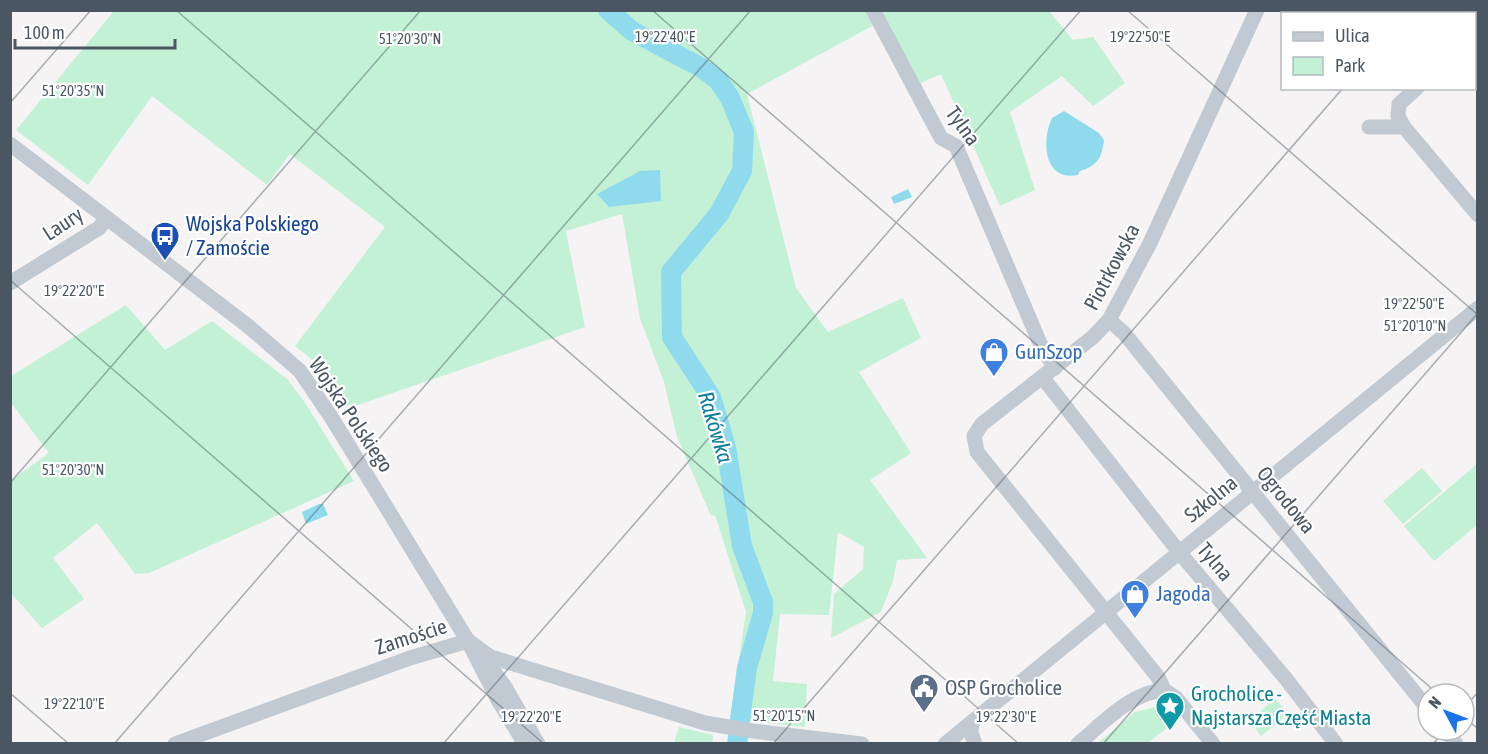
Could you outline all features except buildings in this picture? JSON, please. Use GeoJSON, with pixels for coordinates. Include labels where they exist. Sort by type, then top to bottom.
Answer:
{"type":"FeatureCollection","features":[{"type":"Feature","properties":{"kind":"street","name":"Tylna"},"geometry":{"type":"LineString","coordinates":[[873,10],[941,138],[956,146],[1042,348],[1049,373],[1179,552],[1287,680],[1336,744]]}},
{"type":"Feature","properties":{"kind":"street","name":"Piotrkowska"},"geometry":{"type":"LineString","coordinates":[[1213,744],[1176,698],[1164,690],[1158,677],[974,444],[977,429],[1094,338],[1109,320],[1150,243],[1257,10]]}},
{"type":"Feature","properties":{"kind":"street"},"geometry":{"type":"LineString","coordinates":[[1415,90],[1399,104],[1398,116],[1404,127],[1478,215]]}},
{"type":"Feature","properties":{"kind":"street"},"geometry":{"type":"LineString","coordinates":[[1369,127],[1404,127]]}},
{"type":"Feature","properties":{"kind":"street","name":"Wojska Polskiego"},"geometry":{"type":"LineString","coordinates":[[10,144],[248,326],[300,371],[342,433],[468,641]]}},
{"type":"Feature","properties":{"kind":"street","name":"Laury"},"geometry":{"type":"LineString","coordinates":[[10,283],[99,228],[107,218]]}},
{"type":"Feature","properties":{"kind":"street","name":"Szkolna"},"geometry":{"type":"LineString","coordinates":[[945,744],[1478,308]]}},
{"type":"Feature","properties":{"kind":"street","name":"Ogrodowa"},"geometry":{"type":"LineString","coordinates":[[1109,320],[1124,333],[1416,694]]}},
{"type":"Feature","properties":{"kind":"street"},"geometry":{"type":"LineString","coordinates":[[468,641],[491,665],[538,744]]}},
{"type":"Feature","properties":{"kind":"street"},"geometry":{"type":"LineString","coordinates":[[468,641],[498,700],[525,744]]}},
{"type":"Feature","properties":{"kind":"street","name":"Zamoście"},"geometry":{"type":"LineString","coordinates":[[175,744],[203,739],[410,658],[468,641],[491,657],[521,668],[684,717],[753,731],[862,744]]}},
{"type":"Feature","properties":{"kind":"street"},"geometry":{"type":"LineString","coordinates":[[505,687],[510,674],[521,668]]}},
{"type":"Feature","properties":{"kind":"street"},"geometry":{"type":"LineString","coordinates":[[1078,744],[1133,700],[1153,690],[1164,690]]}},
{"type":"Feature","properties":{"kind":"street"},"geometry":{"type":"LineString","coordinates":[[972,722],[970,733],[975,744]]}},
{"type":"Feature","properties":{"kind":"green space"},"geometry":{"type":"Polygon","coordinates":[[[114,11],[867,11],[874,25],[747,94],[796,288],[828,332],[903,298],[921,338],[859,372],[911,453],[870,480],[927,558],[897,560],[893,581],[881,612],[831,638],[834,594],[863,569],[864,547],[838,532],[829,615],[780,614],[773,681],[807,684],[805,727],[730,719],[746,612],[715,515],[711,516],[677,437],[664,382],[640,318],[622,214],[566,231],[585,327],[349,408],[310,358],[295,346],[385,227],[290,154],[267,185],[152,96],[88,185],[16,130],[114,11]]]}},
{"type":"Feature","properties":{"kind":"green space"},"geometry":{"type":"Polygon","coordinates":[[[879,11],[1049,11],[1073,40],[1093,37],[1125,83],[1093,106],[1062,76],[1010,112],[1035,190],[1000,206],[941,74],[916,85],[879,11]]]}},
{"type":"Feature","properties":{"kind":"green space"},"geometry":{"type":"Polygon","coordinates":[[[126,305],[165,350],[212,321],[287,379],[304,401],[354,481],[149,573],[135,574],[97,523],[53,558],[84,599],[42,628],[11,593],[10,481],[49,453],[11,403],[11,376],[126,305]]]}},
{"type":"Feature","properties":{"kind":"green space"},"geometry":{"type":"Polygon","coordinates":[[[1477,464],[1477,525],[1434,561],[1404,526],[1477,464]]]}},
{"type":"Feature","properties":{"kind":"green space"},"geometry":{"type":"Polygon","coordinates":[[[1422,468],[1442,491],[1403,524],[1383,501],[1422,468]]]}},
{"type":"Feature","properties":{"kind":"green space"},"geometry":{"type":"Polygon","coordinates":[[[1275,698],[1288,714],[1261,736],[1254,726],[1253,718],[1275,698]]]}},
{"type":"Feature","properties":{"kind":"green space"},"geometry":{"type":"Polygon","coordinates":[[[1160,706],[1170,710],[1178,719],[1148,743],[1098,743],[1135,712],[1160,706]]]}},
{"type":"Feature","properties":{"kind":"green space"},"geometry":{"type":"Polygon","coordinates":[[[679,727],[713,735],[712,743],[674,743],[679,727]]]}},
{"type":"Feature","properties":{"kind":"water"},"geometry":{"type":"Polygon","coordinates":[[[1064,111],[1099,133],[1104,140],[1098,160],[1091,167],[1080,171],[1078,175],[1067,176],[1058,172],[1048,158],[1047,138],[1052,118],[1064,111]]]}},
{"type":"Feature","properties":{"kind":"water"},"geometry":{"type":"Polygon","coordinates":[[[660,170],[661,201],[609,207],[597,194],[640,171],[660,170]]]}},
{"type":"Feature","properties":{"kind":"water"},"geometry":{"type":"Polygon","coordinates":[[[908,189],[912,197],[894,204],[891,197],[908,189]]]}},
{"type":"Feature","properties":{"kind":"water"},"geometry":{"type":"Polygon","coordinates":[[[323,504],[328,515],[306,524],[302,512],[323,504]]]}},
{"type":"Feature","properties":{"kind":"waterway","name":"Rakówka"},"geometry":{"type":"LineString","coordinates":[[608,10],[632,31],[700,67],[718,80],[730,98],[744,132],[742,171],[719,214],[671,272],[672,337],[711,397],[726,447],[742,546],[763,602],[763,613],[747,668],[740,720]]}},
{"type":"Feature","properties":{"kind":"waterway","name":"Rakówka"},"geometry":{"type":"LineString","coordinates":[[737,744],[738,737]]}},
{"type":"Feature","properties":{"kind":"place","name":"Wojska Polskiego / Zamoście"},"geometry":{"type":"Point","coordinates":[165,262]}},
{"type":"Feature","properties":{"kind":"place","name":"GunSzop"},"geometry":{"type":"Point","coordinates":[994,378]}},
{"type":"Feature","properties":{"kind":"place","name":"Jagoda"},"geometry":{"type":"Point","coordinates":[1135,620]}},
{"type":"Feature","properties":{"kind":"place","name":"OSP Grocholice"},"geometry":{"type":"Point","coordinates":[924,714]}},
{"type":"Feature","properties":{"kind":"place","name":"Grocholice - Najstarsza Część Miasta"},"geometry":{"type":"Point","coordinates":[1170,732]}}]}
